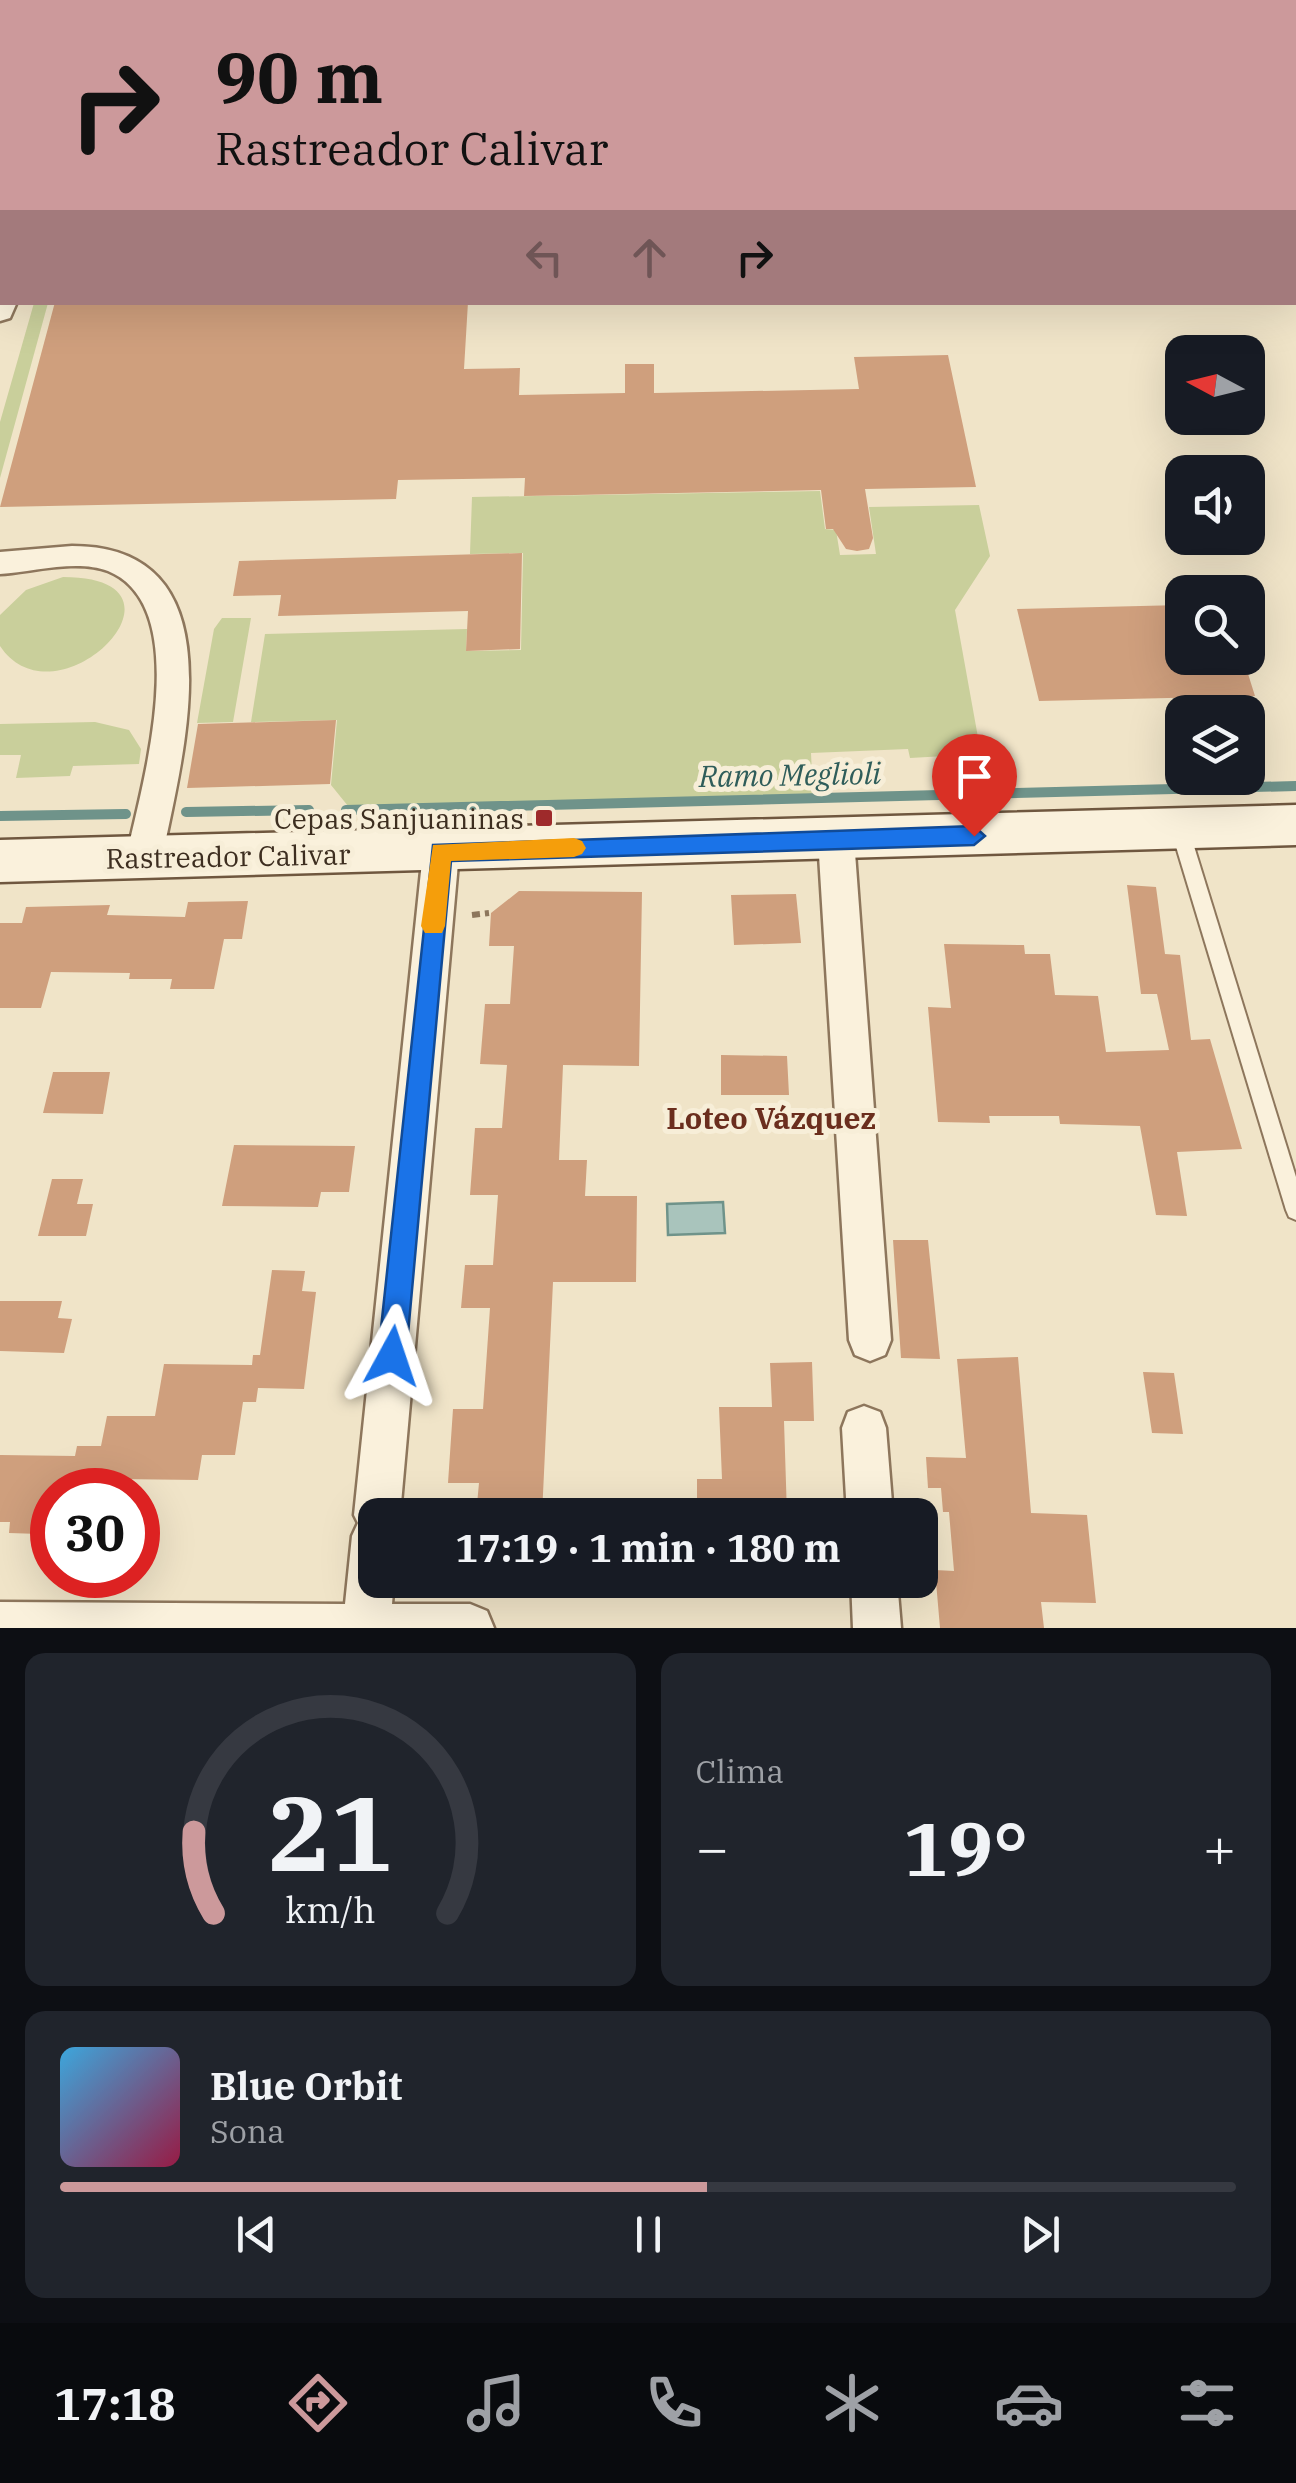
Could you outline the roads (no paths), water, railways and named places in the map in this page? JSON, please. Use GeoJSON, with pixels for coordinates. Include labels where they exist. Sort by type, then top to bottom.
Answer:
{"type":"FeatureCollection","features":[{"type":"Feature","properties":{"kind":"main road","name":"Rastreador Calivar"},"geometry":{"type":"LineString","coordinates":[[0,861],[441,852],[1296,825]]}},
{"type":"Feature","properties":{"kind":"street"},"geometry":{"type":"LineString","coordinates":[[0,563],[81,557],[118,562],[143,578],[162,607],[176,667],[164,759],[144,858]]}},
{"type":"Feature","properties":{"kind":"street"},"geometry":{"type":"LineString","coordinates":[[836,839],[870,1340]]}},
{"type":"Feature","properties":{"kind":"street"},"geometry":{"type":"LineString","coordinates":[[379,1498],[441,852]]}},
{"type":"Feature","properties":{"kind":"street"},"geometry":{"type":"LineString","coordinates":[[864,1428],[869,1498]]}},
{"type":"Feature","properties":{"kind":"street"},"geometry":{"type":"LineString","coordinates":[[366,1627],[369,1598]]}},
{"type":"Feature","properties":{"kind":"street"},"geometry":{"type":"LineString","coordinates":[[875,1598],[877,1628]]}},
{"type":"Feature","properties":{"kind":"street"},"geometry":{"type":"LineString","coordinates":[[0,1626],[470,1628]]}},
{"type":"Feature","properties":{"kind":"lane"},"geometry":{"type":"LineString","coordinates":[[1180,830],[1296,1210]]}},
{"type":"Feature","properties":{"kind":"water"},"geometry":{"type":"Polygon","coordinates":[[[723,1202],[725,1233],[668,1235],[667,1204],[723,1202]]]}},
{"type":"Feature","properties":{"kind":"waterway","name":"Ramo Meglioli"},"geometry":{"type":"LineString","coordinates":[[346,810],[1296,786]]}},
{"type":"Feature","properties":{"kind":"waterway","name":"Ramo Meglioli"},"geometry":{"type":"LineString","coordinates":[[186,812],[309,810]]}},
{"type":"Feature","properties":{"kind":"waterway","name":"Ramo Meglioli"},"geometry":{"type":"LineString","coordinates":[[0,816],[126,814]]}},
{"type":"Feature","properties":{"kind":"place","name":"Cepas Sanjuaninas"},"geometry":{"type":"Point","coordinates":[544,818]}},
{"type":"Feature","properties":{"kind":"district","name":"Loteo Vázquez"},"geometry":{"type":"Point","coordinates":[771,1117]}}]}
